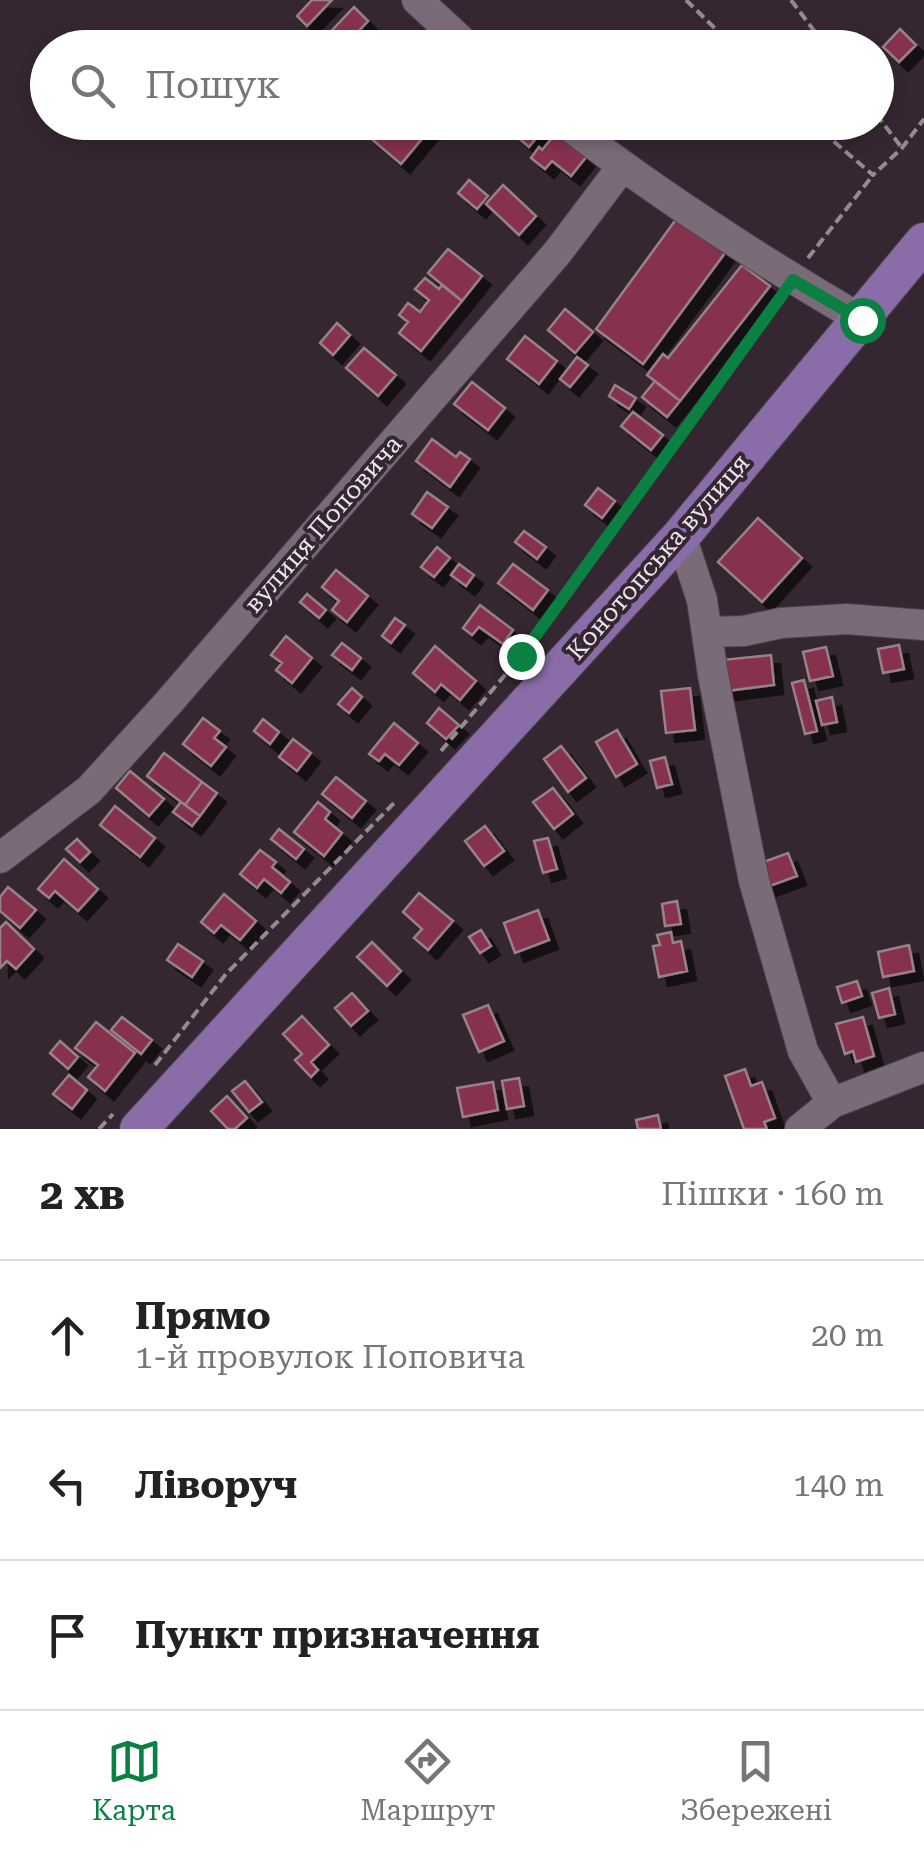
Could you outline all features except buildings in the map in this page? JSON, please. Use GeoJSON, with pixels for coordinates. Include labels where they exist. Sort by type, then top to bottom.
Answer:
{"type":"FeatureCollection","features":[{"type":"Feature","properties":{"kind":"main road","name":"Конотопська вулиця"},"geometry":{"type":"LineString","coordinates":[[125,1122],[681,536],[924,242]]}},
{"type":"Feature","properties":{"kind":"street"},"geometry":{"type":"LineString","coordinates":[[417,0],[450,30]]}},
{"type":"Feature","properties":{"kind":"street"},"geometry":{"type":"LineString","coordinates":[[587,140],[656,192],[862,320]]}},
{"type":"Feature","properties":{"kind":"street","name":"вулиця Поповича"},"geometry":{"type":"LineString","coordinates":[[0,858],[89,790],[156,716],[557,253],[622,167]]}},
{"type":"Feature","properties":{"kind":"street"},"geometry":{"type":"LineString","coordinates":[[681,536],[702,600],[754,881],[803,1051],[832,1103]]}},
{"type":"Feature","properties":{"kind":"street"},"geometry":{"type":"LineString","coordinates":[[706,632],[847,619],[924,626]]}},
{"type":"Feature","properties":{"kind":"street"},"geometry":{"type":"LineString","coordinates":[[800,1129],[832,1103],[924,1066]]}},
{"type":"Feature","properties":{"kind":"path"},"geometry":{"type":"LineString","coordinates":[[686,0],[717,30]]}},
{"type":"Feature","properties":{"kind":"path"},"geometry":{"type":"LineString","coordinates":[[791,0],[814,30]]}},
{"type":"Feature","properties":{"kind":"path"},"geometry":{"type":"LineString","coordinates":[[436,758],[521,656],[873,175],[902,148],[924,119]]}},
{"type":"Feature","properties":{"kind":"path"},"geometry":{"type":"LineString","coordinates":[[894,138],[902,148]]}},
{"type":"Feature","properties":{"kind":"path"},"geometry":{"type":"LineString","coordinates":[[831,140],[873,175]]}},
{"type":"Feature","properties":{"kind":"path"},"geometry":{"type":"LineString","coordinates":[[149,1072],[226,974],[399,798]]}},
{"type":"Feature","properties":{"kind":"path"},"geometry":{"type":"LineString","coordinates":[[99,1129],[125,1122]]}},
{"type":"Feature","properties":{"kind":"route"},"geometry":{"type":"LineString","coordinates":[[521,656],[793,280],[862,320]]}}]}
